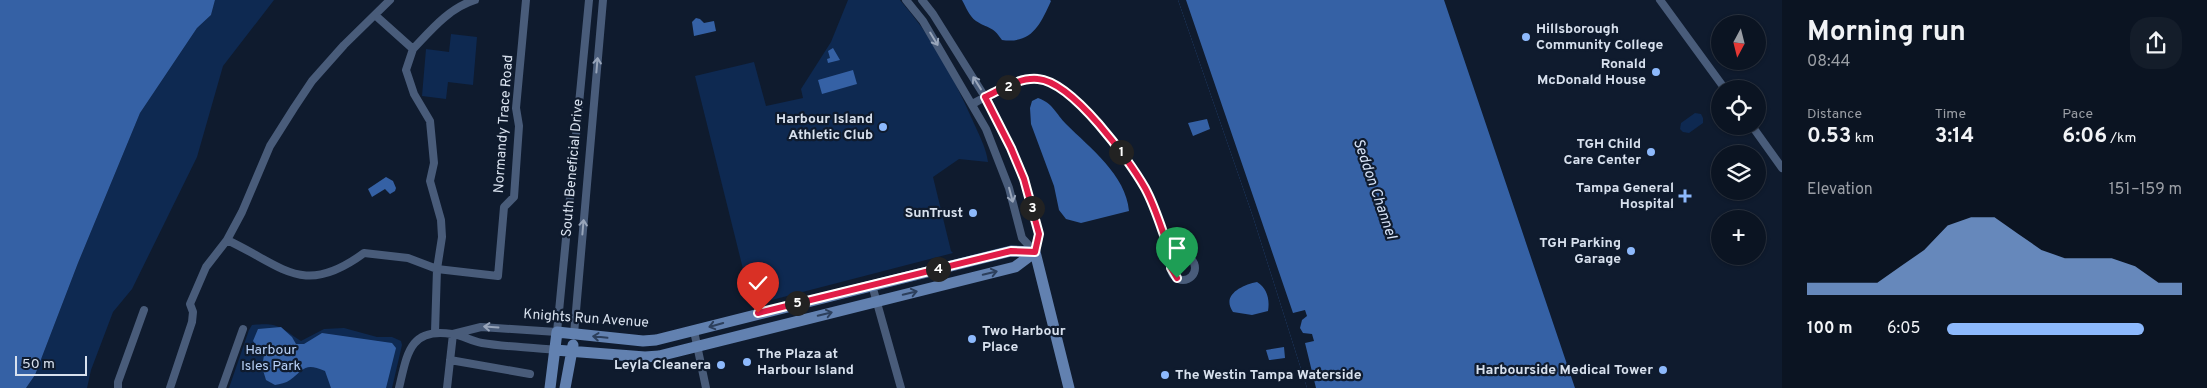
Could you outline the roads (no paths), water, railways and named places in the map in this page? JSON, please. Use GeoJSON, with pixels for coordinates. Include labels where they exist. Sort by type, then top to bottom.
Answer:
{"type":"FeatureCollection","features":[{"type":"Feature","properties":{"kind":"street"},"geometry":{"type":"LineString","coordinates":[[170,388],[192,322],[193,312],[190,304],[206,267],[227,240],[242,212],[270,146],[312,81],[390,0]]}},
{"type":"Feature","properties":{"kind":"street"},"geometry":{"type":"LineString","coordinates":[[399,388],[407,353],[412,344],[423,335],[435,332],[437,269],[442,237],[441,220],[430,181],[434,163],[434,148],[430,121],[414,94],[406,70],[413,49],[440,21],[462,4],[475,0]]}},
{"type":"Feature","properties":{"kind":"street","name":"Normandy Trace Road"},"geometry":{"type":"LineString","coordinates":[[437,269],[498,276],[504,207],[514,197],[519,126],[516,108],[526,0]]}},
{"type":"Feature","properties":{"kind":"street","name":"South Beneficial Drive"},"geometry":{"type":"LineString","coordinates":[[550,388],[557,332],[588,0]]}},
{"type":"Feature","properties":{"kind":"street","name":"South Beneficial Drive"},"geometry":{"type":"LineString","coordinates":[[565,388],[574,334],[603,0]]}},
{"type":"Feature","properties":{"kind":"street"},"geometry":{"type":"LineString","coordinates":[[922,0],[933,14],[985,97],[1011,148],[1024,179],[1039,234],[1035,252],[1069,388]]}},
{"type":"Feature","properties":{"kind":"street"},"geometry":{"type":"LineString","coordinates":[[1660,0],[1718,80]]}},
{"type":"Feature","properties":{"kind":"street"},"geometry":{"type":"LineString","coordinates":[[908,1],[923,21],[986,129],[1009,188],[1022,238],[1035,252]]}},
{"type":"Feature","properties":{"kind":"street"},"geometry":{"type":"LineString","coordinates":[[375,15],[413,49]]}},
{"type":"Feature","properties":{"kind":"street"},"geometry":{"type":"LineString","coordinates":[[972,104],[1024,79],[1040,79],[1053,84],[1070,96],[1099,123],[1146,190],[1170,252],[1176,258]]}},
{"type":"Feature","properties":{"kind":"street","name":"South Beneficial Drive"},"geometry":{"type":"LineString","coordinates":[[580,84],[596,85]]}},
{"type":"Feature","properties":{"kind":"street"},"geometry":{"type":"LineString","coordinates":[[1758,135],[1782,168]]}},
{"type":"Feature","properties":{"kind":"street"},"geometry":{"type":"LineString","coordinates":[[227,240],[292,274],[315,277],[349,264],[364,253],[408,258],[437,269]]}},
{"type":"Feature","properties":{"kind":"street","name":"Knights Run Avenue"},"geometry":{"type":"LineString","coordinates":[[454,334],[481,327],[557,332],[643,341],[694,331],[776,308],[1011,251],[1035,252]]}},
{"type":"Feature","properties":{"kind":"street","name":"Knights Run Avenue"},"geometry":{"type":"LineString","coordinates":[[435,332],[454,334],[481,343],[645,357],[698,347],[1015,267],[1035,252]]}},
{"type":"Feature","properties":{"kind":"street","name":"South Beneficial Drive"},"geometry":{"type":"LineString","coordinates":[[564,253],[580,254]]}},
{"type":"Feature","properties":{"kind":"street"},"geometry":{"type":"LineString","coordinates":[[872,285],[901,388]]}},
{"type":"Feature","properties":{"kind":"street"},"geometry":{"type":"LineString","coordinates":[[776,308],[782,325]]}},
{"type":"Feature","properties":{"kind":"street"},"geometry":{"type":"LineString","coordinates":[[118,388],[144,310]]}},
{"type":"Feature","properties":{"kind":"street","name":"Knights Run Avenue"},"geometry":{"type":"LineString","coordinates":[[506,345],[507,328]]}},
{"type":"Feature","properties":{"kind":"street"},"geometry":{"type":"LineString","coordinates":[[222,388],[243,329]]}},
{"type":"Feature","properties":{"kind":"street"},"geometry":{"type":"LineString","coordinates":[[694,331],[706,388]]}},
{"type":"Feature","properties":{"kind":"street"},"geometry":{"type":"LineString","coordinates":[[447,388],[454,334]]}},
{"type":"Feature","properties":{"kind":"street"},"geometry":{"type":"LineString","coordinates":[[676,335],[680,351]]}},
{"type":"Feature","properties":{"kind":"street"},"geometry":{"type":"LineString","coordinates":[[450,360],[530,374]]}},
{"type":"Feature","properties":{"kind":"water"},"geometry":{"type":"Polygon","coordinates":[[[0,0],[215,0],[211,15],[197,28],[140,113],[78,263],[35,375],[26,388],[0,388],[0,0]]]}},
{"type":"Feature","properties":{"kind":"water"},"geometry":{"type":"Polygon","coordinates":[[[962,0],[1051,1],[1039,25],[1028,36],[1021,39],[1002,40],[993,30],[974,19],[962,0]]]}},
{"type":"Feature","properties":{"kind":"water","name":"Seddon Channel"},"geometry":{"type":"Polygon","coordinates":[[[1178,0],[1444,0],[1575,388],[1307,388],[1253,217],[1178,0]]]}},
{"type":"Feature","properties":{"kind":"water"},"geometry":{"type":"Polygon","coordinates":[[[696,18],[704,23],[714,21],[716,31],[694,36],[692,22],[696,18]]]}},
{"type":"Feature","properties":{"kind":"water"},"geometry":{"type":"Polygon","coordinates":[[[833,48],[840,60],[828,63],[827,59],[830,58],[828,51],[833,48]]]}},
{"type":"Feature","properties":{"kind":"water"},"geometry":{"type":"Polygon","coordinates":[[[853,70],[857,84],[822,94],[818,80],[853,70]]]}},
{"type":"Feature","properties":{"kind":"water"},"geometry":{"type":"Polygon","coordinates":[[[1038,98],[1051,106],[1114,174],[1126,198],[1129,211],[1081,223],[1066,219],[1059,210],[1054,186],[1031,124],[1030,108],[1032,101],[1038,98]]]}},
{"type":"Feature","properties":{"kind":"water"},"geometry":{"type":"Polygon","coordinates":[[[1207,119],[1210,129],[1193,136],[1188,123],[1207,119]]]}},
{"type":"Feature","properties":{"kind":"water"},"geometry":{"type":"Polygon","coordinates":[[[386,177],[393,181],[396,188],[395,191],[390,194],[385,189],[372,197],[368,189],[386,177]]]}},
{"type":"Feature","properties":{"kind":"water"},"geometry":{"type":"Polygon","coordinates":[[[1257,282],[1267,294],[1269,302],[1268,311],[1252,315],[1233,312],[1230,306],[1231,296],[1240,288],[1257,282]]]}},
{"type":"Feature","properties":{"kind":"water","name":"Harbour Isles Park"},"geometry":{"type":"Polygon","coordinates":[[[281,327],[292,337],[296,344],[304,344],[322,333],[392,343],[396,348],[386,388],[331,388],[325,371],[313,367],[305,368],[283,383],[275,385],[266,380],[262,367],[264,355],[253,341],[258,329],[281,327]]]}},
{"type":"Feature","properties":{"kind":"water"},"geometry":{"type":"Polygon","coordinates":[[[1284,347],[1285,358],[1269,360],[1266,350],[1284,347]]]}},
{"type":"Feature","properties":{"kind":"place","name":"Hillsborough Community College"},"geometry":{"type":"Point","coordinates":[1526,37]}},
{"type":"Feature","properties":{"kind":"place","name":"Ronald McDonald House"},"geometry":{"type":"Point","coordinates":[1656,72]}},
{"type":"Feature","properties":{"kind":"place","name":"Harbour Island Athletic Club"},"geometry":{"type":"Point","coordinates":[883,127]}},
{"type":"Feature","properties":{"kind":"place","name":"TGH Child Care Center"},"geometry":{"type":"Point","coordinates":[1651,152]}},
{"type":"Feature","properties":{"kind":"place","name":"Tampa General Hospital"},"geometry":{"type":"Point","coordinates":[1685,196]}},
{"type":"Feature","properties":{"kind":"place","name":"SunTrust"},"geometry":{"type":"Point","coordinates":[973,213]}},
{"type":"Feature","properties":{"kind":"place","name":"TGH Parking Garage"},"geometry":{"type":"Point","coordinates":[1631,251]}},
{"type":"Feature","properties":{"kind":"place","name":"Two Harbour Place"},"geometry":{"type":"Point","coordinates":[972,339]}},
{"type":"Feature","properties":{"kind":"place","name":"The Plaza at Harbour Island"},"geometry":{"type":"Point","coordinates":[747,362]}},
{"type":"Feature","properties":{"kind":"place","name":"Leyla Cleanera"},"geometry":{"type":"Point","coordinates":[721,365]}},
{"type":"Feature","properties":{"kind":"place","name":"Harbourside Medical Tower"},"geometry":{"type":"Point","coordinates":[1663,370]}},
{"type":"Feature","properties":{"kind":"place","name":"The Westin Tampa Waterside"},"geometry":{"type":"Point","coordinates":[1165,375]}}]}
